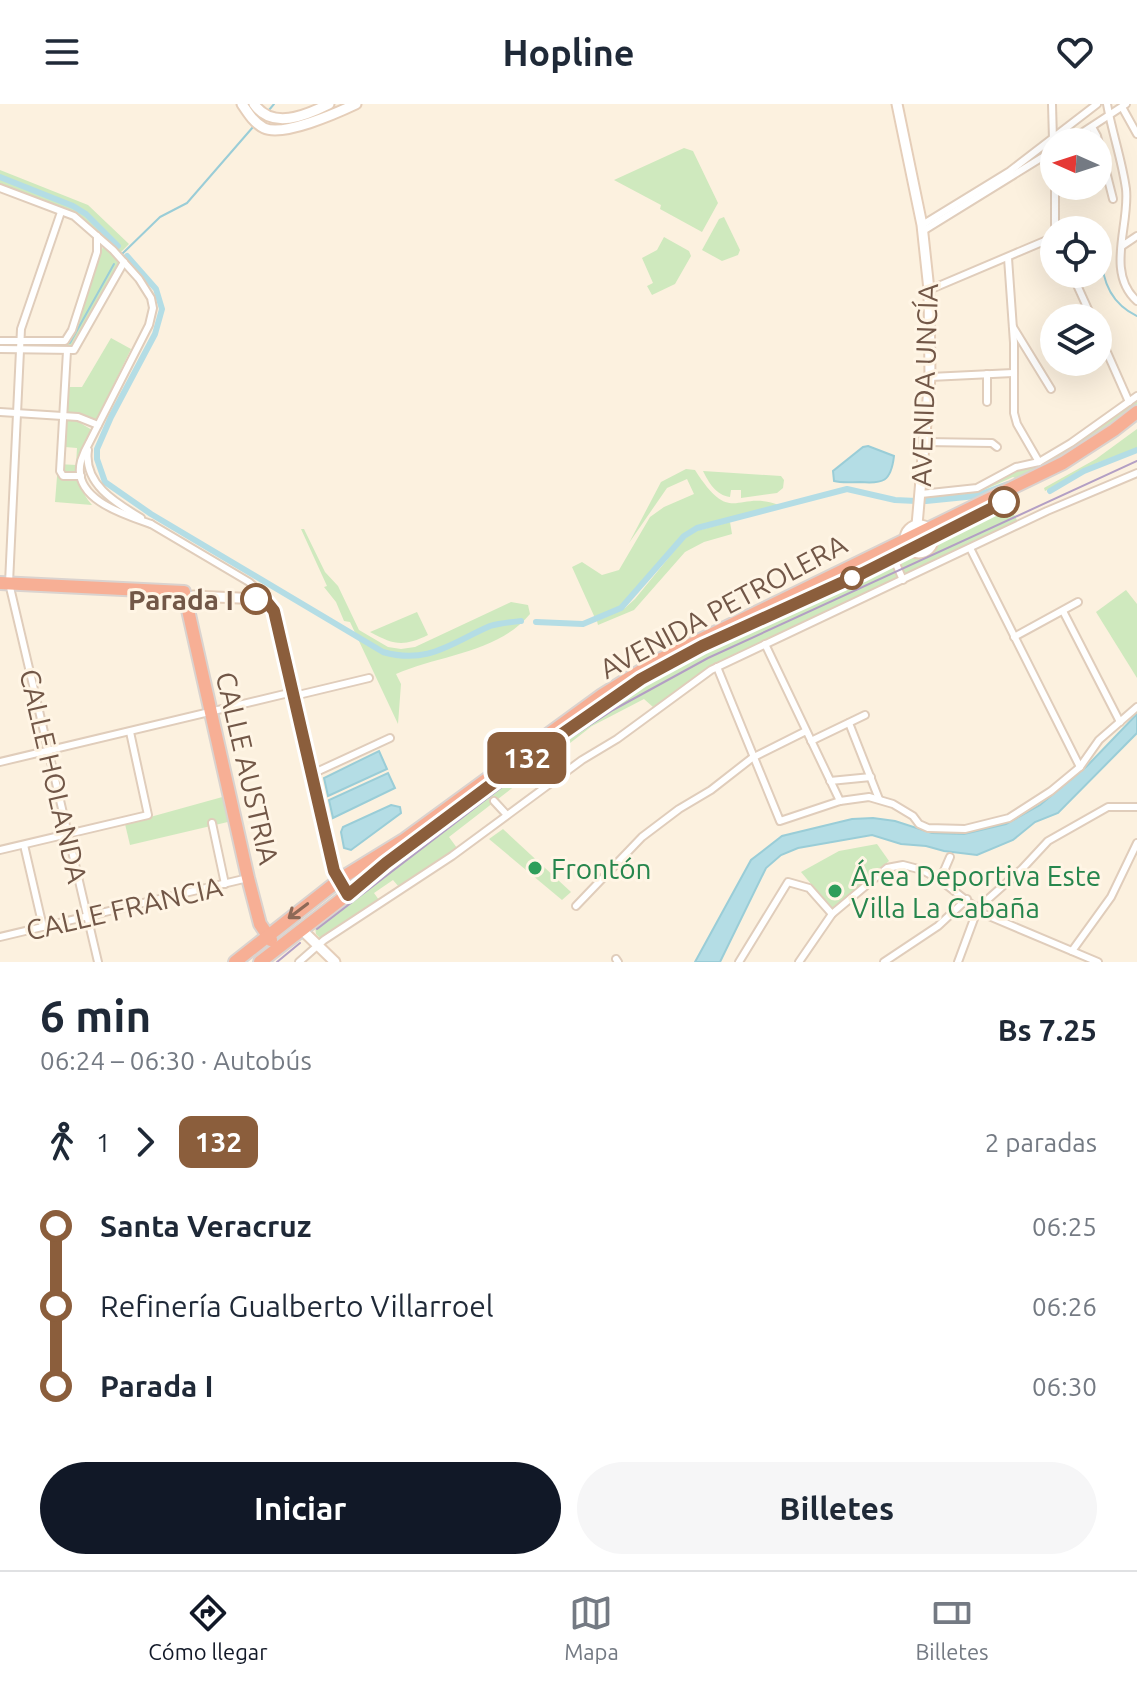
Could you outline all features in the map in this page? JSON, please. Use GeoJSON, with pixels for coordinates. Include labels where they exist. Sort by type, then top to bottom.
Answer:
{"type":"FeatureCollection","features":[{"type":"Feature","properties":{"kind":"highway"},"geometry":{"type":"LineString","coordinates":[[947,525],[1063,463],[1114,430],[1133,407]]}},
{"type":"Feature","properties":{"kind":"highway"},"geometry":{"type":"LineString","coordinates":[[947,525],[1090,457],[1137,423]]}},
{"type":"Feature","properties":{"kind":"highway","name":"AVENIDA PETROLERA"},"geometry":{"type":"LineString","coordinates":[[260,962],[505,774],[635,683],[702,646],[947,525]]}},
{"type":"Feature","properties":{"kind":"highway","name":"AVENIDA PETROLERA"},"geometry":{"type":"LineString","coordinates":[[235,962],[339,880],[405,839],[602,695],[655,662],[892,552]]}},
{"type":"Feature","properties":{"kind":"highway"},"geometry":{"type":"LineString","coordinates":[[4,586],[187,595]]}},
{"type":"Feature","properties":{"kind":"highway","name":"CALLE AUSTRIA"},"geometry":{"type":"LineString","coordinates":[[187,595],[248,878],[260,924],[278,949]]}},
{"type":"Feature","properties":{"kind":"street"},"geometry":{"type":"LineString","coordinates":[[242,104],[255,122],[270,130],[318,120],[356,104]]}},
{"type":"Feature","properties":{"kind":"street"},"geometry":{"type":"LineString","coordinates":[[254,104],[264,116],[272,119],[329,104]]}},
{"type":"Feature","properties":{"kind":"street","name":"AVENIDA UNCÍA"},"geometry":{"type":"LineString","coordinates":[[897,104],[922,228],[929,290],[930,377],[919,537]]}},
{"type":"Feature","properties":{"kind":"street"},"geometry":{"type":"LineString","coordinates":[[1052,104],[1053,128]]}},
{"type":"Feature","properties":{"kind":"street"},"geometry":{"type":"LineString","coordinates":[[1072,128],[1097,104]]}},
{"type":"Feature","properties":{"kind":"street"},"geometry":{"type":"LineString","coordinates":[[1107,104],[1126,193],[1121,275],[1137,301]]}},
{"type":"Feature","properties":{"kind":"street"},"geometry":{"type":"LineString","coordinates":[[1113,199],[1092,127],[1124,105],[1137,134]]}},
{"type":"Feature","properties":{"kind":"street"},"geometry":{"type":"LineString","coordinates":[[922,228],[1040,154]]}},
{"type":"Feature","properties":{"kind":"street"},"geometry":{"type":"LineString","coordinates":[[0,188],[81,220],[124,262],[145,288],[153,308],[149,325],[89,443],[81,461],[81,476],[89,492],[104,504],[119,514],[151,524]]}},
{"type":"Feature","properties":{"kind":"street","name":"CALLE HOLANDA"},"geometry":{"type":"LineString","coordinates":[[61,212],[21,329],[4,586],[48,751],[98,962]]}},
{"type":"Feature","properties":{"kind":"street"},"geometry":{"type":"LineString","coordinates":[[0,341],[65,341],[72,330],[97,252],[97,236]]}},
{"type":"Feature","properties":{"kind":"street"},"geometry":{"type":"LineString","coordinates":[[1122,246],[1137,236]]}},
{"type":"Feature","properties":{"kind":"street"},"geometry":{"type":"LineString","coordinates":[[929,290],[1040,243]]}},
{"type":"Feature","properties":{"kind":"street"},"geometry":{"type":"LineString","coordinates":[[1008,258],[1014,413],[1039,462]]}},
{"type":"Feature","properties":{"kind":"street"},"geometry":{"type":"LineString","coordinates":[[0,349],[74,350],[124,262]]}},
{"type":"Feature","properties":{"kind":"street"},"geometry":{"type":"LineString","coordinates":[[1011,325],[1051,389]]}},
{"type":"Feature","properties":{"kind":"street"},"geometry":{"type":"LineString","coordinates":[[67,351],[60,471],[63,476],[81,476]]}},
{"type":"Feature","properties":{"kind":"street"},"geometry":{"type":"LineString","coordinates":[[1112,362],[1133,407]]}},
{"type":"Feature","properties":{"kind":"street"},"geometry":{"type":"LineString","coordinates":[[930,377],[1013,373]]}},
{"type":"Feature","properties":{"kind":"street"},"geometry":{"type":"LineString","coordinates":[[987,374],[987,402]]}},
{"type":"Feature","properties":{"kind":"street"},"geometry":{"type":"LineString","coordinates":[[921,494],[977,488],[1016,467],[1039,462],[1133,407],[1137,396]]}},
{"type":"Feature","properties":{"kind":"street"},"geometry":{"type":"LineString","coordinates":[[0,412],[78,417],[98,425]]}},
{"type":"Feature","properties":{"kind":"street"},"geometry":{"type":"LineString","coordinates":[[925,442],[992,443],[997,447]]}},
{"type":"Feature","properties":{"kind":"street"},"geometry":{"type":"LineString","coordinates":[[89,443],[89,472],[109,497],[249,582],[259,591],[260,599]]}},
{"type":"Feature","properties":{"kind":"street"},"geometry":{"type":"LineString","coordinates":[[299,962],[317,945],[404,889],[717,667],[1047,511],[1137,473]]}},
{"type":"Feature","properties":{"kind":"street"},"geometry":{"type":"LineString","coordinates":[[970,548],[1080,767]]}},
{"type":"Feature","properties":{"kind":"street"},"geometry":{"type":"LineString","coordinates":[[892,552],[903,580]]}},
{"type":"Feature","properties":{"kind":"street"},"geometry":{"type":"LineString","coordinates":[[187,595],[260,599],[274,611],[334,871],[348,895]]}},
{"type":"Feature","properties":{"kind":"street"},"geometry":{"type":"LineString","coordinates":[[1014,637],[1078,602]]}},
{"type":"Feature","properties":{"kind":"street"},"geometry":{"type":"LineString","coordinates":[[1063,611],[1120,722]]}},
{"type":"Feature","properties":{"kind":"street"},"geometry":{"type":"LineString","coordinates":[[765,644],[840,801]]}},
{"type":"Feature","properties":{"kind":"street"},"geometry":{"type":"LineString","coordinates":[[717,667],[780,821],[852,798],[879,799],[913,816],[919,824],[928,828],[965,829],[1009,818],[1051,791],[1080,767],[1099,740],[1137,707]]}},
{"type":"Feature","properties":{"kind":"street"},"geometry":{"type":"LineString","coordinates":[[0,762],[369,678]]}},
{"type":"Feature","properties":{"kind":"street"},"geometry":{"type":"LineString","coordinates":[[811,741],[865,715]]}},
{"type":"Feature","properties":{"kind":"street"},"geometry":{"type":"LineString","coordinates":[[849,723],[879,799]]}},
{"type":"Feature","properties":{"kind":"street"},"geometry":{"type":"LineString","coordinates":[[576,906],[642,837],[752,758],[806,731]]}},
{"type":"Feature","properties":{"kind":"street"},"geometry":{"type":"LineString","coordinates":[[0,850],[148,815],[130,732]]}},
{"type":"Feature","properties":{"kind":"street"},"geometry":{"type":"LineString","coordinates":[[312,774],[390,738]]}},
{"type":"Feature","properties":{"kind":"street"},"geometry":{"type":"LineString","coordinates":[[830,781],[871,777]]}},
{"type":"Feature","properties":{"kind":"street"},"geometry":{"type":"LineString","coordinates":[[494,801],[507,815]]}},
{"type":"Feature","properties":{"kind":"street"},"geometry":{"type":"LineString","coordinates":[[958,962],[978,908],[1057,834],[1108,807],[1137,807]]}},
{"type":"Feature","properties":{"kind":"street"},"geometry":{"type":"LineString","coordinates":[[212,823],[225,884]]}},
{"type":"Feature","properties":{"kind":"street"},"geometry":{"type":"LineString","coordinates":[[1072,951],[1111,897],[1137,843]]}},
{"type":"Feature","properties":{"kind":"street"},"geometry":{"type":"LineString","coordinates":[[24,845],[43,927]]}},
{"type":"Feature","properties":{"kind":"street"},"geometry":{"type":"LineString","coordinates":[[940,880],[950,857]]}},
{"type":"Feature","properties":{"kind":"street"},"geometry":{"type":"LineString","coordinates":[[799,962],[832,914],[893,866],[922,870],[984,914],[1098,962]]}},
{"type":"Feature","properties":{"kind":"street","name":"CALLE FRANCIA"},"geometry":{"type":"LineString","coordinates":[[1,934],[43,927],[248,878]]}},
{"type":"Feature","properties":{"kind":"street"},"geometry":{"type":"LineString","coordinates":[[739,962],[788,882],[809,888],[832,914]]}},
{"type":"Feature","properties":{"kind":"street"},"geometry":{"type":"LineString","coordinates":[[884,962],[938,926],[967,899]]}},
{"type":"Feature","properties":{"kind":"street"},"geometry":{"type":"LineString","coordinates":[[302,930],[335,962]]}},
{"type":"Feature","properties":{"kind":"green space"},"geometry":{"type":"Polygon","coordinates":[[[684,148],[693,151],[718,203],[702,232],[614,180],[684,148]]]}},
{"type":"Feature","properties":{"kind":"green space"},"geometry":{"type":"Polygon","coordinates":[[[0,170],[88,205],[129,244],[120,253],[80,215],[0,184],[0,170]]]}},
{"type":"Feature","properties":{"kind":"green space"},"geometry":{"type":"Polygon","coordinates":[[[724,217],[740,250],[738,255],[722,261],[702,250],[719,219],[724,217]]]}},
{"type":"Feature","properties":{"kind":"green space"},"geometry":{"type":"Polygon","coordinates":[[[664,237],[689,251],[691,256],[675,284],[652,295],[647,286],[653,283],[642,258],[657,250],[664,237]]]}},
{"type":"Feature","properties":{"kind":"green space"},"geometry":{"type":"Polygon","coordinates":[[[103,246],[121,264],[77,342],[71,347],[24,347],[24,342],[65,342],[74,335],[103,246]]]}},
{"type":"Feature","properties":{"kind":"green space"},"geometry":{"type":"Polygon","coordinates":[[[111,338],[131,349],[96,421],[78,413],[67,413],[69,387],[82,387],[111,338]]]}},
{"type":"Feature","properties":{"kind":"green space"},"geometry":{"type":"Polygon","coordinates":[[[1137,400],[1137,405],[1094,436],[1033,472],[1017,479],[1013,477],[975,494],[924,499],[972,492],[1016,470],[1036,466],[1071,447],[1137,400]]]}},
{"type":"Feature","properties":{"kind":"green space"},"geometry":{"type":"Polygon","coordinates":[[[66,420],[77,421],[92,430],[81,459],[79,477],[92,505],[55,502],[58,464],[76,465],[77,448],[65,447],[66,420]]]}},
{"type":"Feature","properties":{"kind":"green space"},"geometry":{"type":"Polygon","coordinates":[[[1137,429],[1137,448],[1097,463],[1045,491],[1044,488],[1096,459],[1137,429]]]}},
{"type":"Feature","properties":{"kind":"green space"},"geometry":{"type":"Polygon","coordinates":[[[686,469],[695,470],[707,488],[726,502],[765,501],[779,505],[695,527],[685,533],[629,599],[619,608],[595,618],[572,567],[582,562],[602,575],[619,570],[650,517],[694,494],[687,479],[667,488],[629,543],[661,482],[686,469]]]}},
{"type":"Feature","properties":{"kind":"green space"},"geometry":{"type":"Polygon","coordinates":[[[703,471],[781,476],[783,488],[777,493],[741,498],[741,490],[731,490],[730,497],[725,496],[710,484],[703,471]]]}},
{"type":"Feature","properties":{"kind":"green space"},"geometry":{"type":"Polygon","coordinates":[[[1010,507],[1018,522],[713,665],[653,707],[644,699],[592,726],[449,837],[457,848],[399,887],[393,880],[374,893],[379,900],[320,938],[316,934],[315,926],[533,759],[639,687],[750,630],[909,557],[923,554],[944,538],[1010,507]]]}},
{"type":"Feature","properties":{"kind":"green space"},"geometry":{"type":"Polygon","coordinates":[[[730,522],[732,534],[704,542],[685,552],[634,610],[598,625],[597,621],[625,608],[635,599],[684,539],[696,531],[730,522]]]}},
{"type":"Feature","properties":{"kind":"green space"},"geometry":{"type":"Polygon","coordinates":[[[301,529],[304,529],[325,572],[338,586],[359,630],[388,647],[415,647],[511,602],[528,605],[530,614],[517,627],[485,645],[396,674],[401,684],[398,724],[350,622],[344,621],[336,602],[324,587],[327,586],[301,529]]]}},
{"type":"Feature","properties":{"kind":"green space"},"geometry":{"type":"Polygon","coordinates":[[[1126,590],[1137,604],[1137,678],[1096,612],[1126,590]]]}},
{"type":"Feature","properties":{"kind":"green space"},"geometry":{"type":"Polygon","coordinates":[[[417,612],[428,635],[419,639],[399,643],[370,632],[417,612]]]}},
{"type":"Feature","properties":{"kind":"green space"},"geometry":{"type":"Polygon","coordinates":[[[226,796],[232,821],[130,845],[125,824],[226,796]]]}},
{"type":"Feature","properties":{"kind":"green space","name":"Frontón"},"geometry":{"type":"Polygon","coordinates":[[[503,829],[571,892],[562,900],[489,839],[503,829]]]}},
{"type":"Feature","properties":{"kind":"green space","name":"Área Deportiva Este Villa La Cabaña"},"geometry":{"type":"Polygon","coordinates":[[[877,844],[889,861],[832,909],[801,872],[839,851],[877,844]]]}},
{"type":"Feature","properties":{"kind":"water"},"geometry":{"type":"Polygon","coordinates":[[[868,446],[894,456],[888,476],[880,482],[834,481],[833,471],[868,446]]]}},
{"type":"Feature","properties":{"kind":"water"},"geometry":{"type":"Polygon","coordinates":[[[1137,714],[1137,733],[1058,813],[1035,822],[1013,840],[977,855],[901,844],[872,835],[798,848],[781,855],[766,868],[720,962],[695,962],[751,860],[782,836],[852,819],[895,821],[932,833],[964,834],[1006,824],[1040,805],[1087,766],[1137,714]]]}},
{"type":"Feature","properties":{"kind":"water"},"geometry":{"type":"Polygon","coordinates":[[[379,751],[387,769],[328,796],[324,778],[379,751]]]}},
{"type":"Feature","properties":{"kind":"water"},"geometry":{"type":"Polygon","coordinates":[[[388,773],[395,788],[333,818],[329,800],[388,773]]]}},
{"type":"Feature","properties":{"kind":"water"},"geometry":{"type":"Polygon","coordinates":[[[391,805],[400,807],[401,813],[351,850],[344,848],[343,827],[391,805]]]}},
{"type":"Feature","properties":{"kind":"waterway"},"geometry":{"type":"LineString","coordinates":[[269,110],[274,104]]}},
{"type":"Feature","properties":{"kind":"waterway"},"geometry":{"type":"LineString","coordinates":[[122,254],[160,217],[187,203],[253,127]]}},
{"type":"Feature","properties":{"kind":"waterway"},"geometry":{"type":"LineString","coordinates":[[0,177],[73,206],[86,214],[118,246]]}},
{"type":"Feature","properties":{"kind":"waterway"},"geometry":{"type":"LineString","coordinates":[[127,256],[156,289],[162,309],[155,334],[97,449],[105,482],[151,514],[383,652],[413,656],[426,654],[490,626],[521,621]]}},
{"type":"Feature","properties":{"kind":"waterway"},"geometry":{"type":"LineString","coordinates":[[50,344],[70,343],[114,264]]}},
{"type":"Feature","properties":{"kind":"waterway"},"geometry":{"type":"LineString","coordinates":[[1109,288],[1119,303],[1137,316]]}},
{"type":"Feature","properties":{"kind":"waterway"},"geometry":{"type":"LineString","coordinates":[[1050,491],[1084,471],[1137,450]]}},
{"type":"Feature","properties":{"kind":"waterway"},"geometry":{"type":"LineString","coordinates":[[926,501],[976,496],[1008,484]]}},
{"type":"Feature","properties":{"kind":"waterway"},"geometry":{"type":"LineString","coordinates":[[536,622],[583,624],[621,608],[684,536],[697,528],[847,489],[895,500],[916,501]]}},
{"type":"Feature","properties":{"kind":"tram line"},"geometry":{"type":"LineString","coordinates":[[317,929],[541,757],[613,710],[708,658],[1137,461]]}},
{"type":"Feature","properties":{"kind":"tram line"},"geometry":{"type":"LineString","coordinates":[[277,962],[300,943]]}},
{"type":"Feature","properties":{"kind":"bus line","name":"132"},"geometry":{"type":"LineString","coordinates":[[256,599],[266,601],[274,611],[334,871],[348,895],[516,766],[641,679],[702,646],[863,573],[1004,502]]}},
{"type":"Feature","properties":{"kind":"place","name":"Parada I"},"geometry":{"type":"Point","coordinates":[256,599]}},
{"type":"Feature","properties":{"kind":"place","name":"Frontón"},"geometry":{"type":"Point","coordinates":[535,868]}},
{"type":"Feature","properties":{"kind":"place","name":"Área Deportiva Este Villa La Cabaña"},"geometry":{"type":"Point","coordinates":[835,891]}}]}
